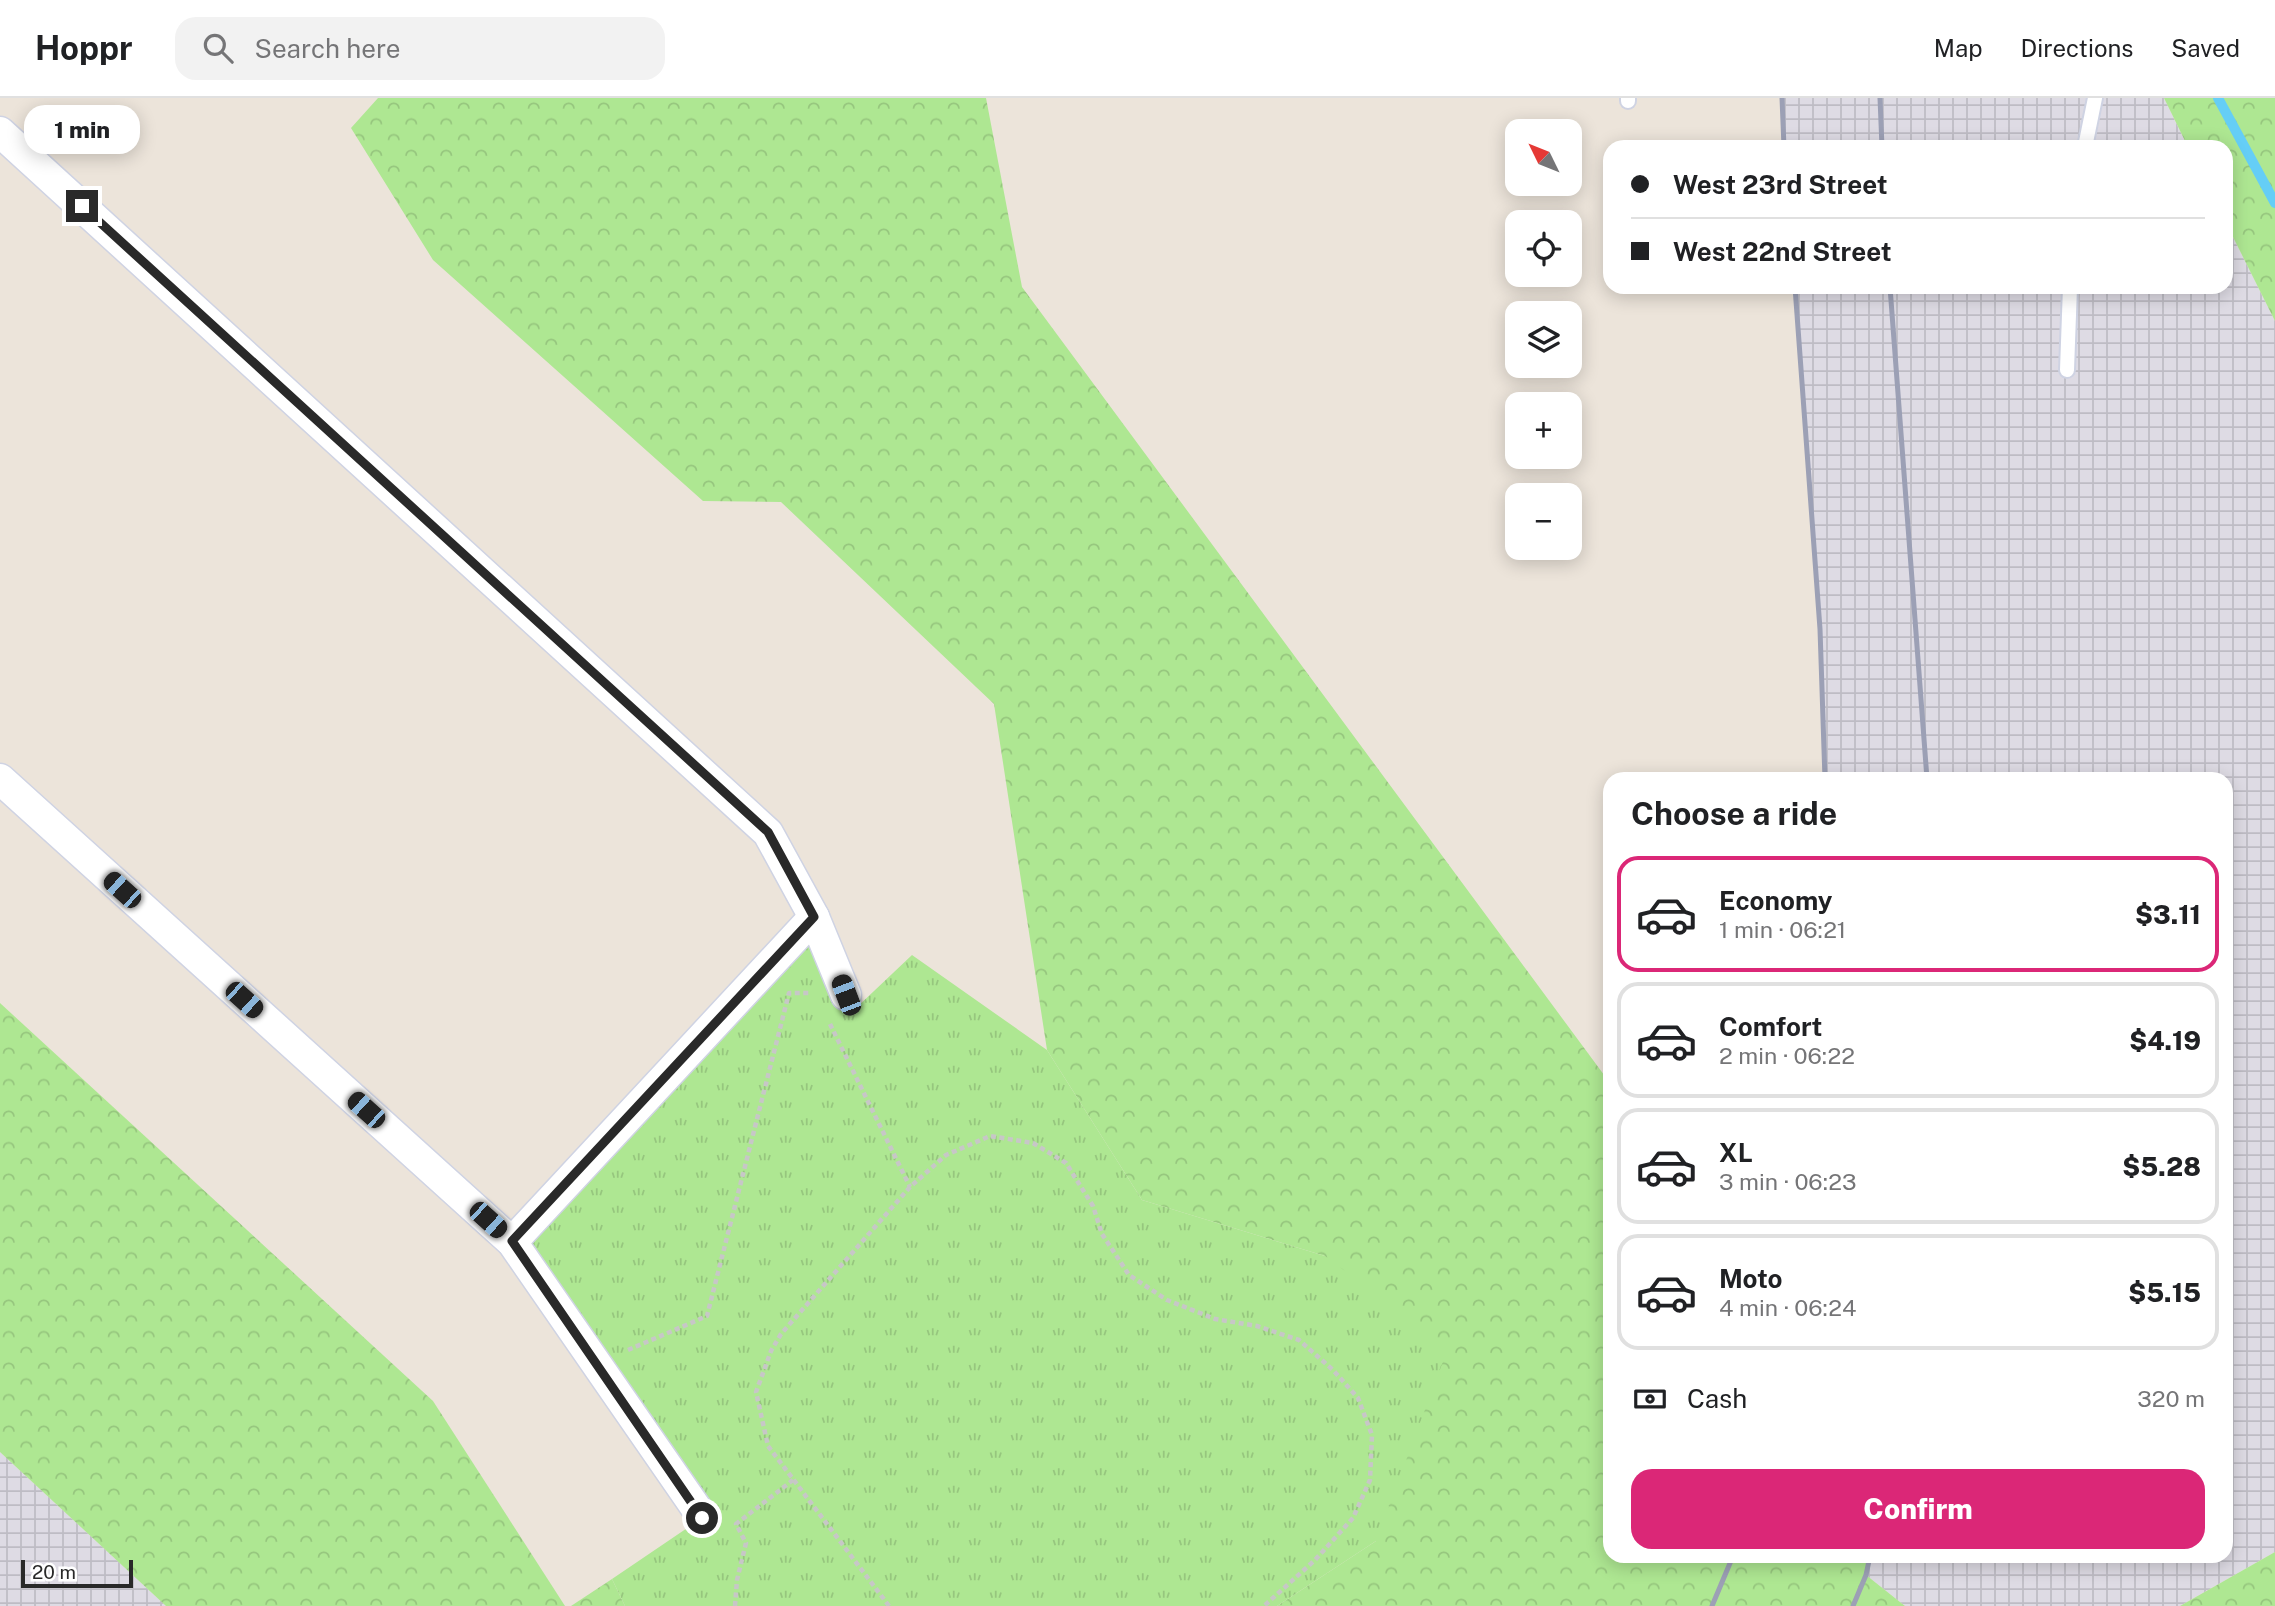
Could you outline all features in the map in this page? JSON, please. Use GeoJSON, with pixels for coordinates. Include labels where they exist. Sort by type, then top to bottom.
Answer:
{"type":"FeatureCollection","features":[{"type":"Feature","properties":{"kind":"street"},"geometry":{"type":"LineString","coordinates":[[0,132],[768,832],[814,917],[836,1006]]}},
{"type":"Feature","properties":{"kind":"street"},"geometry":{"type":"LineString","coordinates":[[0,779],[512,1241],[702,1518]]}},
{"type":"Feature","properties":{"kind":"street"},"geometry":{"type":"LineString","coordinates":[[512,1241],[814,917]]}},
{"type":"Feature","properties":{"kind":"lane"},"geometry":{"type":"LineString","coordinates":[[2086,140],[2095,98]]}},
{"type":"Feature","properties":{"kind":"lane"},"geometry":{"type":"LineString","coordinates":[[2067,370],[2070,294]]}},
{"type":"Feature","properties":{"kind":"path"},"geometry":{"type":"LineString","coordinates":[[619,1354],[707,1316],[789,993],[814,993]]}},
{"type":"Feature","properties":{"kind":"path"},"geometry":{"type":"LineString","coordinates":[[836,1006],[910,1187]]}},
{"type":"Feature","properties":{"kind":"path"},"geometry":{"type":"LineString","coordinates":[[889,1606],[768,1446],[756,1392],[771,1351],[781,1334],[910,1187],[946,1155],[990,1136],[1034,1143],[1066,1163],[1093,1206],[1102,1234],[1129,1275],[1167,1300],[1215,1318],[1256,1326],[1299,1340],[1333,1370],[1358,1398],[1372,1436],[1370,1480],[1359,1505],[1353,1518],[1315,1560],[1264,1606]]}},
{"type":"Feature","properties":{"kind":"path"},"geometry":{"type":"LineString","coordinates":[[735,1606],[737,1580],[746,1543],[736,1524],[793,1480]]}},
{"type":"Feature","properties":{"kind":"shaded area"},"geometry":{"type":"Polygon","coordinates":[[[1782,98],[2164,98],[2185,140],[1784,140],[1782,98]]]}},
{"type":"Feature","properties":{"kind":"shaded area"},"geometry":{"type":"Polygon","coordinates":[[[2233,237],[2275,321],[2275,1552],[2180,1606],[1905,1606],[1866,1575],[1869,1563],[2233,1563],[2233,772],[1825,772],[1820,629],[1796,294],[2233,294],[2233,237]]]}},
{"type":"Feature","properties":{"kind":"shaded area"},"geometry":{"type":"Polygon","coordinates":[[[0,1452],[166,1606],[0,1606],[0,1452]]]}},
{"type":"Feature","properties":{"kind":"green space"},"geometry":{"type":"Polygon","coordinates":[[[378,98],[986,98],[1022,287],[1603,1074],[1603,1563],[1869,1563],[1866,1575],[1905,1606],[1277,1606],[1376,1541],[1325,1256],[1142,1200],[1047,1050],[994,704],[781,502],[703,501],[433,260],[351,128],[378,98]]]}},
{"type":"Feature","properties":{"kind":"green space"},"geometry":{"type":"Polygon","coordinates":[[[2164,98],[2275,98],[2275,321],[2233,237],[2233,140],[2185,140],[2164,98]]]}},
{"type":"Feature","properties":{"kind":"green space"},"geometry":{"type":"Polygon","coordinates":[[[814,917],[855,1009],[912,955],[1047,1050],[1142,1200],[1325,1256],[1448,1348],[1376,1541],[1277,1606],[625,1606],[612,1579],[702,1518],[512,1242],[814,917]]]}},
{"type":"Feature","properties":{"kind":"green space"},"geometry":{"type":"Polygon","coordinates":[[[0,1003],[433,1401],[565,1606],[166,1606],[0,1452],[0,1003]]]}},
{"type":"Feature","properties":{"kind":"green space"},"geometry":{"type":"Polygon","coordinates":[[[2275,1552],[2275,1606],[2180,1606],[2275,1552]]]}},
{"type":"Feature","properties":{"kind":"green space"},"geometry":{"type":"Polygon","coordinates":[[[612,1579],[625,1606],[571,1606],[612,1579]]]}},
{"type":"Feature","properties":{"kind":"waterway"},"geometry":{"type":"LineString","coordinates":[[2218,98],[2275,203]]}},
{"type":"Feature","properties":{"kind":"railway"},"geometry":{"type":"LineString","coordinates":[[1782,98],[1784,140]]}},
{"type":"Feature","properties":{"kind":"railway"},"geometry":{"type":"LineString","coordinates":[[1880,98],[1882,140]]}},
{"type":"Feature","properties":{"kind":"railway"},"geometry":{"type":"LineString","coordinates":[[1796,294],[1820,629],[1825,772]]}},
{"type":"Feature","properties":{"kind":"railway"},"geometry":{"type":"LineString","coordinates":[[1891,294],[1926,772]]}},
{"type":"Feature","properties":{"kind":"railway"},"geometry":{"type":"LineString","coordinates":[[1712,1606],[1730,1563]]}},
{"type":"Feature","properties":{"kind":"railway"},"geometry":{"type":"LineString","coordinates":[[1853,1606],[1869,1563]]}},
{"type":"Feature","properties":{"kind":"route"},"geometry":{"type":"LineString","coordinates":[[82,206],[768,832],[814,917],[512,1241],[702,1518]]}}]}
